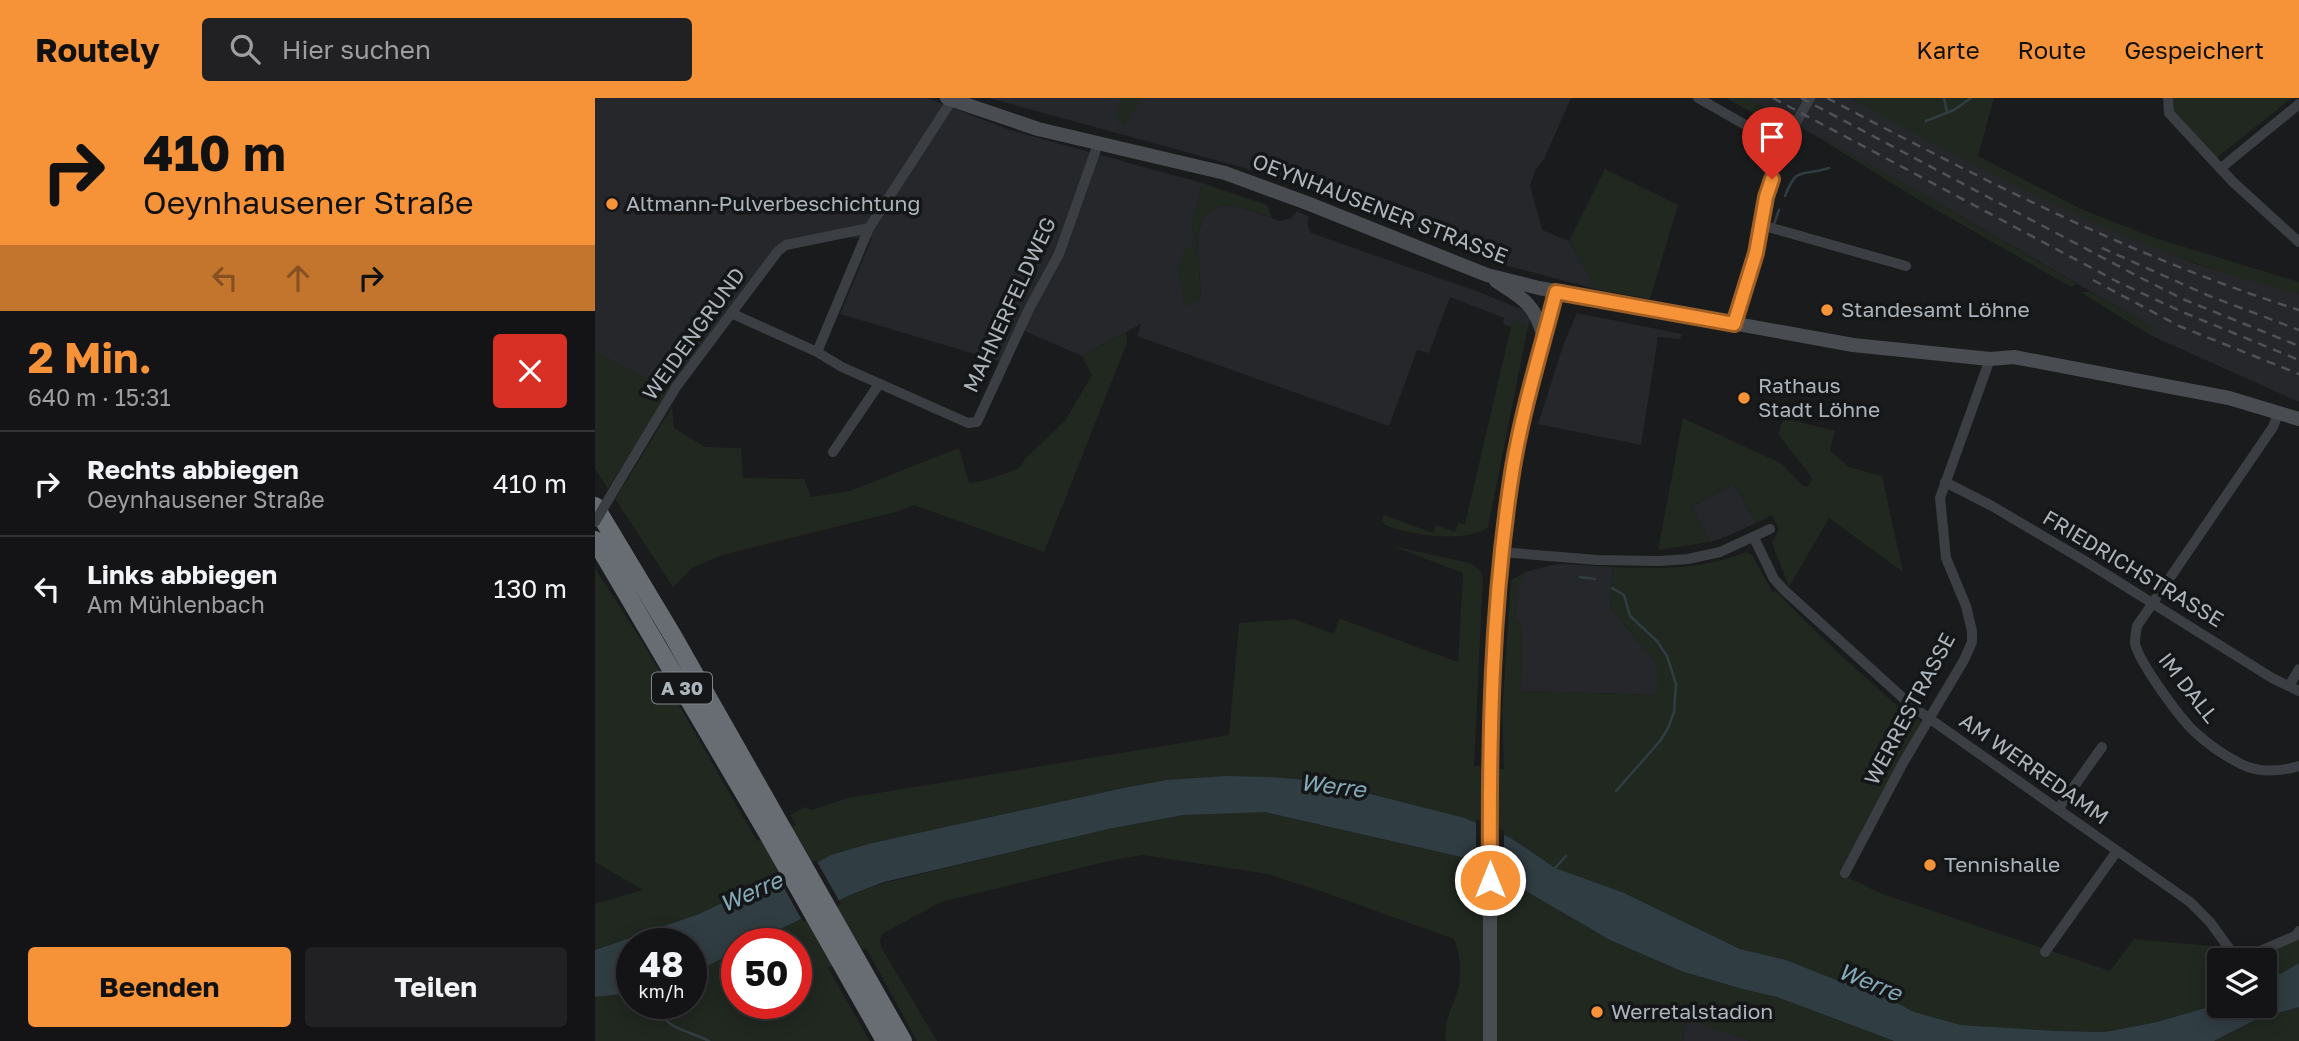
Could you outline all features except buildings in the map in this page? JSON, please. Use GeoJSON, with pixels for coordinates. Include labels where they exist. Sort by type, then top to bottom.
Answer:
{"type":"FeatureCollection","features":[{"type":"Feature","properties":{"kind":"highway","name":"A 30"},"geometry":{"type":"LineString","coordinates":[[595,506],[673,636],[776,833],[847,958],[903,1041]]}},
{"type":"Feature","properties":{"kind":"highway","name":"A 30"},"geometry":{"type":"LineString","coordinates":[[595,540],[776,833]]}},
{"type":"Feature","properties":{"kind":"highway","name":"A 30"},"geometry":{"type":"LineString","coordinates":[[847,958],[885,1041]]}},
{"type":"Feature","properties":{"kind":"main road","name":"OEYNHAUSENER STRASSE"},"geometry":{"type":"LineString","coordinates":[[949,99],[1027,126],[1225,173],[1487,275],[1556,292],[1879,349],[1990,359],[2014,357],[2229,398],[2299,419]]}},
{"type":"Feature","properties":{"kind":"main road"},"geometry":{"type":"LineString","coordinates":[[1487,275],[1532,306],[1544,335]]}},
{"type":"Feature","properties":{"kind":"main road"},"geometry":{"type":"LineString","coordinates":[[1490,1037],[1489,777],[1492,661],[1501,552],[1513,464],[1556,292]]}},
{"type":"Feature","properties":{"kind":"street"},"geometry":{"type":"LineString","coordinates":[[1698,98],[1784,147]]}},
{"type":"Feature","properties":{"kind":"street"},"geometry":{"type":"LineString","coordinates":[[1734,324],[1756,253],[1766,197],[1784,147],[1810,98]]}},
{"type":"Feature","properties":{"kind":"street"},"geometry":{"type":"LineString","coordinates":[[2168,98],[2169,113],[2233,182],[2299,243]]}},
{"type":"Feature","properties":{"kind":"street"},"geometry":{"type":"LineString","coordinates":[[817,352],[869,229],[949,99]]}},
{"type":"Feature","properties":{"kind":"street"},"geometry":{"type":"LineString","coordinates":[[2221,167],[2299,104]]}},
{"type":"Feature","properties":{"kind":"street","name":"MAHNERFELDWEG"},"geometry":{"type":"LineString","coordinates":[[731,313],[968,424],[977,422],[1029,309],[1059,254],[1098,144]]}},
{"type":"Feature","properties":{"kind":"street"},"geometry":{"type":"LineString","coordinates":[[1761,225],[1906,266]]}},
{"type":"Feature","properties":{"kind":"street","name":"WEIDENGRUND"},"geometry":{"type":"LineString","coordinates":[[595,522],[676,387],[778,251],[786,245],[869,229]]}},
{"type":"Feature","properties":{"kind":"street","name":"WERRESTRASSE"},"geometry":{"type":"LineString","coordinates":[[1845,873],[1903,763],[1972,642],[1970,619],[1946,558],[1940,498],[1990,359]]}},
{"type":"Feature","properties":{"kind":"street"},"geometry":{"type":"LineString","coordinates":[[833,452],[879,384]]}},
{"type":"Feature","properties":{"kind":"street","name":"IM DALL"},"geometry":{"type":"LineString","coordinates":[[2279,412],[2273,427],[2137,626],[2135,643],[2146,668],[2193,730],[2241,764],[2252,768],[2269,772],[2299,766]]}},
{"type":"Feature","properties":{"kind":"street","name":"FRIEDRICHSTRASSE"},"geometry":{"type":"LineString","coordinates":[[1945,482],[2085,561],[2294,689]]}},
{"type":"Feature","properties":{"kind":"street"},"geometry":{"type":"LineString","coordinates":[[1501,552],[1570,559],[1688,559],[1720,552],[1770,528]]}},
{"type":"Feature","properties":{"kind":"street","name":"AM WERREDAMM"},"geometry":{"type":"LineString","coordinates":[[1754,538],[1774,579],[1873,671],[1929,719],[2190,902],[2210,922],[2231,951],[2239,955],[2253,954],[2295,936],[2299,931]]}},
{"type":"Feature","properties":{"kind":"street"},"geometry":{"type":"LineString","coordinates":[[2294,689],[2299,669]]}},
{"type":"Feature","properties":{"kind":"street"},"geometry":{"type":"LineString","coordinates":[[2058,809],[2102,747]]}},
{"type":"Feature","properties":{"kind":"street","name":"AM WERREDAMM"},"geometry":{"type":"LineString","coordinates":[[2045,952],[2117,851]]}},
{"type":"Feature","properties":{"kind":"shaded area"},"geometry":{"type":"Polygon","coordinates":[[[595,98],[927,98],[1010,130],[1202,183],[1192,226],[1201,299],[1197,236],[1204,217],[1220,206],[1234,205],[1280,221],[1291,218],[1297,211],[1309,217],[1307,225],[1311,233],[1526,309],[1531,317],[1527,331],[1523,322],[1514,321],[1511,327],[1503,324],[1504,318],[1450,297],[1429,353],[1417,350],[1389,426],[1137,336],[1141,324],[1082,356],[1018,328],[1002,362],[840,314],[872,238],[814,237],[786,243],[670,390],[595,352],[595,98]]]}},
{"type":"Feature","properties":{"kind":"shaded area"},"geometry":{"type":"Polygon","coordinates":[[[989,98],[1571,98],[1530,185],[1542,230],[1569,241],[1596,289],[1500,264],[1331,197],[1241,167],[989,98]]]}},
{"type":"Feature","properties":{"kind":"shaded area"},"geometry":{"type":"Polygon","coordinates":[[[1121,98],[1140,98],[1125,127],[1116,120],[1121,98]]]}},
{"type":"Feature","properties":{"kind":"shaded area"},"geometry":{"type":"Polygon","coordinates":[[[1726,98],[1746,98],[1779,116],[1775,122],[1767,121],[1726,98]]]}},
{"type":"Feature","properties":{"kind":"shaded area"},"geometry":{"type":"Polygon","coordinates":[[[1746,98],[1850,98],[2042,198],[2119,232],[2196,264],[2299,294],[2299,402],[2150,335],[2152,327],[1919,192],[1746,98]]]}},
{"type":"Feature","properties":{"kind":"shaded area"},"geometry":{"type":"Polygon","coordinates":[[[1850,98],[1994,98],[1978,156],[2081,209],[2155,238],[2299,282],[2299,294],[2240,278],[2125,236],[2013,184],[1850,98]]]}},
{"type":"Feature","properties":{"kind":"shaded area"},"geometry":{"type":"Polygon","coordinates":[[[2171,98],[2292,98],[2215,159],[2172,113],[2171,98]]]}},
{"type":"Feature","properties":{"kind":"shaded area"},"geometry":{"type":"Polygon","coordinates":[[[1800,126],[2077,284],[2071,287],[1914,197],[1800,126]]]}},
{"type":"Feature","properties":{"kind":"shaded area"},"geometry":{"type":"Polygon","coordinates":[[[1605,169],[1678,205],[1650,299],[1596,289],[1569,241],[1605,169]]]}},
{"type":"Feature","properties":{"kind":"shaded area"},"geometry":{"type":"Polygon","coordinates":[[[1202,183],[1267,205],[1272,218],[1234,205],[1220,206],[1204,217],[1197,236],[1201,300],[1184,307],[1178,268],[1184,249],[1194,246],[1192,226],[1202,183]]]}},
{"type":"Feature","properties":{"kind":"shaded area"},"geometry":{"type":"Polygon","coordinates":[[[2080,292],[2091,292],[2153,327],[2150,335],[2080,292]]]}},
{"type":"Feature","properties":{"kind":"shaded area"},"geometry":{"type":"Polygon","coordinates":[[[1577,313],[1682,334],[1680,339],[1658,337],[1641,445],[1538,424],[1564,343],[1577,313]]]}},
{"type":"Feature","properties":{"kind":"shaded area"},"geometry":{"type":"Polygon","coordinates":[[[1514,321],[1523,322],[1527,331],[1488,527],[1466,535],[1437,536],[1422,535],[1385,525],[1382,521],[1384,515],[1433,533],[1436,525],[1455,532],[1458,523],[1465,524],[1514,321]]]}},
{"type":"Feature","properties":{"kind":"shaded area"},"geometry":{"type":"Polygon","coordinates":[[[1126,332],[1127,343],[1044,552],[914,505],[896,512],[722,555],[692,568],[673,587],[615,499],[672,407],[674,428],[705,447],[741,448],[743,478],[804,479],[811,497],[850,491],[959,448],[969,483],[987,480],[1019,468],[1065,421],[1092,375],[1082,356],[1126,332]]]}},
{"type":"Feature","properties":{"kind":"shaded area"},"geometry":{"type":"Polygon","coordinates":[[[595,352],[670,390],[608,489],[595,469],[595,352]]]}},
{"type":"Feature","properties":{"kind":"shaded area"},"geometry":{"type":"Polygon","coordinates":[[[1683,418],[1782,464],[1807,487],[1812,480],[1810,475],[1778,434],[1784,418],[1835,431],[1830,451],[1849,467],[1882,476],[1903,572],[1829,518],[1789,587],[1772,543],[1779,529],[1772,515],[1756,523],[1734,484],[1692,506],[1710,542],[1658,550],[1683,418]]]}},
{"type":"Feature","properties":{"kind":"shaded area"},"geometry":{"type":"Polygon","coordinates":[[[1734,484],[1756,523],[1710,542],[1692,506],[1734,484]]]}},
{"type":"Feature","properties":{"kind":"shaded area"},"geometry":{"type":"Polygon","coordinates":[[[1392,546],[1470,563],[1480,570],[1483,577],[1474,766],[1504,769],[1502,713],[1511,580],[1526,572],[1525,580],[1517,586],[1515,622],[1522,624],[1521,691],[1657,695],[1658,666],[1610,607],[1613,567],[1664,568],[1713,562],[1746,552],[1752,555],[1773,593],[1775,590],[1839,654],[1907,714],[1922,722],[1841,874],[1880,893],[2110,971],[2134,939],[2222,947],[2224,948],[2207,948],[2207,1007],[2157,1022],[2105,1032],[1961,1025],[1914,1012],[1865,986],[1839,981],[1786,960],[1740,949],[1622,892],[1555,868],[1511,838],[1465,818],[1319,781],[1271,777],[1167,780],[872,843],[781,883],[749,890],[699,914],[659,928],[616,928],[616,943],[595,950],[595,904],[643,890],[595,862],[595,568],[648,651],[757,841],[796,825],[790,815],[805,807],[812,810],[848,798],[1229,735],[1239,623],[1294,619],[1334,634],[1341,619],[1458,662],[1463,573],[1392,546]]]}},
{"type":"Feature","properties":{"kind":"shaded area"},"geometry":{"type":"Polygon","coordinates":[[[1563,564],[1613,567],[1610,607],[1658,666],[1658,695],[1521,691],[1522,624],[1515,622],[1517,586],[1525,580],[1526,572],[1563,564]]]}},
{"type":"Feature","properties":{"kind":"shaded area"},"geometry":{"type":"Polygon","coordinates":[[[1265,812],[1461,857],[1506,874],[1512,883],[1610,940],[1681,971],[1777,997],[1894,1041],[1750,1041],[1686,1018],[1683,1041],[1446,1041],[1447,1022],[1460,980],[1454,939],[1268,874],[1143,855],[941,902],[882,934],[881,947],[937,1041],[917,1041],[866,948],[828,968],[870,1041],[595,1041],[595,997],[616,995],[616,1019],[707,1019],[707,966],[721,959],[721,1019],[812,1019],[812,928],[783,928],[850,895],[884,883],[1113,828],[1184,815],[1265,812]]]}},
{"type":"Feature","properties":{"kind":"shaded area"},"geometry":{"type":"Polygon","coordinates":[[[2299,932],[2299,963],[2277,976],[2277,948],[2261,948],[2299,932]]]}},
{"type":"Feature","properties":{"kind":"shaded area"},"geometry":{"type":"Polygon","coordinates":[[[2299,1007],[2299,1041],[2214,1041],[2257,1019],[2277,1018],[2277,1013],[2299,1007]]]}},
{"type":"Feature","properties":{"kind":"shaded area"},"geometry":{"type":"Polygon","coordinates":[[[1686,1018],[1750,1041],[1683,1041],[1686,1018]]]}},
{"type":"Feature","properties":{"kind":"water","name":"Werre"},"geometry":{"type":"Polygon","coordinates":[[[1225,776],[1319,781],[1465,818],[1511,838],[1555,868],[1622,892],[1740,949],[1786,960],[1839,981],[1865,986],[1914,1012],[1961,1025],[2105,1032],[2157,1022],[2207,1007],[2207,1018],[2260,1018],[2214,1041],[1894,1041],[1777,997],[1681,971],[1610,940],[1512,883],[1506,874],[1461,857],[1265,812],[1184,815],[1113,828],[884,882],[850,895],[783,928],[721,928],[721,959],[707,966],[707,928],[659,928],[699,914],[749,890],[781,883],[831,855],[872,843],[1167,780],[1225,776]]]}},
{"type":"Feature","properties":{"kind":"water"},"geometry":{"type":"Polygon","coordinates":[[[616,943],[616,995],[595,997],[595,950],[616,943]]]}},
{"type":"Feature","properties":{"kind":"water"},"geometry":{"type":"Polygon","coordinates":[[[2299,963],[2299,1007],[2277,1013],[2277,976],[2299,963]]]}},
{"type":"Feature","properties":{"kind":"pier"},"geometry":{"type":"Polygon","coordinates":[[[1476,819],[1504,831],[1504,877],[1476,866],[1476,819]]]}},
{"type":"Feature","properties":{"kind":"pier"},"geometry":{"type":"Polygon","coordinates":[[[816,860],[841,904],[803,922],[779,879],[816,860]]]}},
{"type":"Feature","properties":{"kind":"waterway"},"geometry":{"type":"LineString","coordinates":[[1944,98],[1947,112]]}},
{"type":"Feature","properties":{"kind":"waterway"},"geometry":{"type":"LineString","coordinates":[[1926,121],[1954,110],[1971,98]]}},
{"type":"Feature","properties":{"kind":"waterway"},"geometry":{"type":"LineString","coordinates":[[1785,196],[1797,176],[1829,168]]}},
{"type":"Feature","properties":{"kind":"waterway"},"geometry":{"type":"LineString","coordinates":[[1774,224],[1779,210]]}},
{"type":"Feature","properties":{"kind":"waterway"},"geometry":{"type":"LineString","coordinates":[[1580,577],[1595,579]]}},
{"type":"Feature","properties":{"kind":"waterway"},"geometry":{"type":"LineString","coordinates":[[1612,588],[1624,595],[1630,616],[1657,641],[1667,656],[1676,684],[1674,712],[1668,728],[1660,741],[1616,791]]}},
{"type":"Feature","properties":{"kind":"waterway"},"geometry":{"type":"LineString","coordinates":[[1554,869],[1566,856]]}},
{"type":"Feature","properties":{"kind":"waterway"},"geometry":{"type":"LineString","coordinates":[[664,1019],[677,1028],[709,1041]]}},
{"type":"Feature","properties":{"kind":"railway"},"geometry":{"type":"LineString","coordinates":[[1773,98],[2116,281],[2180,311],[2299,360]]}},
{"type":"Feature","properties":{"kind":"railway"},"geometry":{"type":"LineString","coordinates":[[1801,98],[2185,300],[2299,346]]}},
{"type":"Feature","properties":{"kind":"railway"},"geometry":{"type":"LineString","coordinates":[[1827,98],[2000,187],[2117,241],[2176,266],[2299,310]]}},
{"type":"Feature","properties":{"kind":"railway"},"geometry":{"type":"LineString","coordinates":[[2102,248],[2207,295],[2299,330]]}},
{"type":"Feature","properties":{"kind":"railway"},"geometry":{"type":"LineString","coordinates":[[2093,280],[2179,326],[2299,374]]}},
{"type":"Feature","properties":{"kind":"place","name":"Altmann-Pulverbeschichtung"},"geometry":{"type":"Point","coordinates":[612,204]}},
{"type":"Feature","properties":{"kind":"place","name":"Standesamt Löhne"},"geometry":{"type":"Point","coordinates":[1827,310]}},
{"type":"Feature","properties":{"kind":"place","name":"Rathaus Stadt Löhne"},"geometry":{"type":"Point","coordinates":[1744,398]}},
{"type":"Feature","properties":{"kind":"place","name":"Tennishalle"},"geometry":{"type":"Point","coordinates":[1930,865]}},
{"type":"Feature","properties":{"kind":"place","name":"Werretalstadion"},"geometry":{"type":"Point","coordinates":[1597,1012]}},
{"type":"Feature","properties":{"kind":"route"},"geometry":{"type":"LineString","coordinates":[[1490,880],[1490,715],[1501,552],[1518,440],[1556,292],[1734,324],[1756,253],[1772,179]]}}]}
